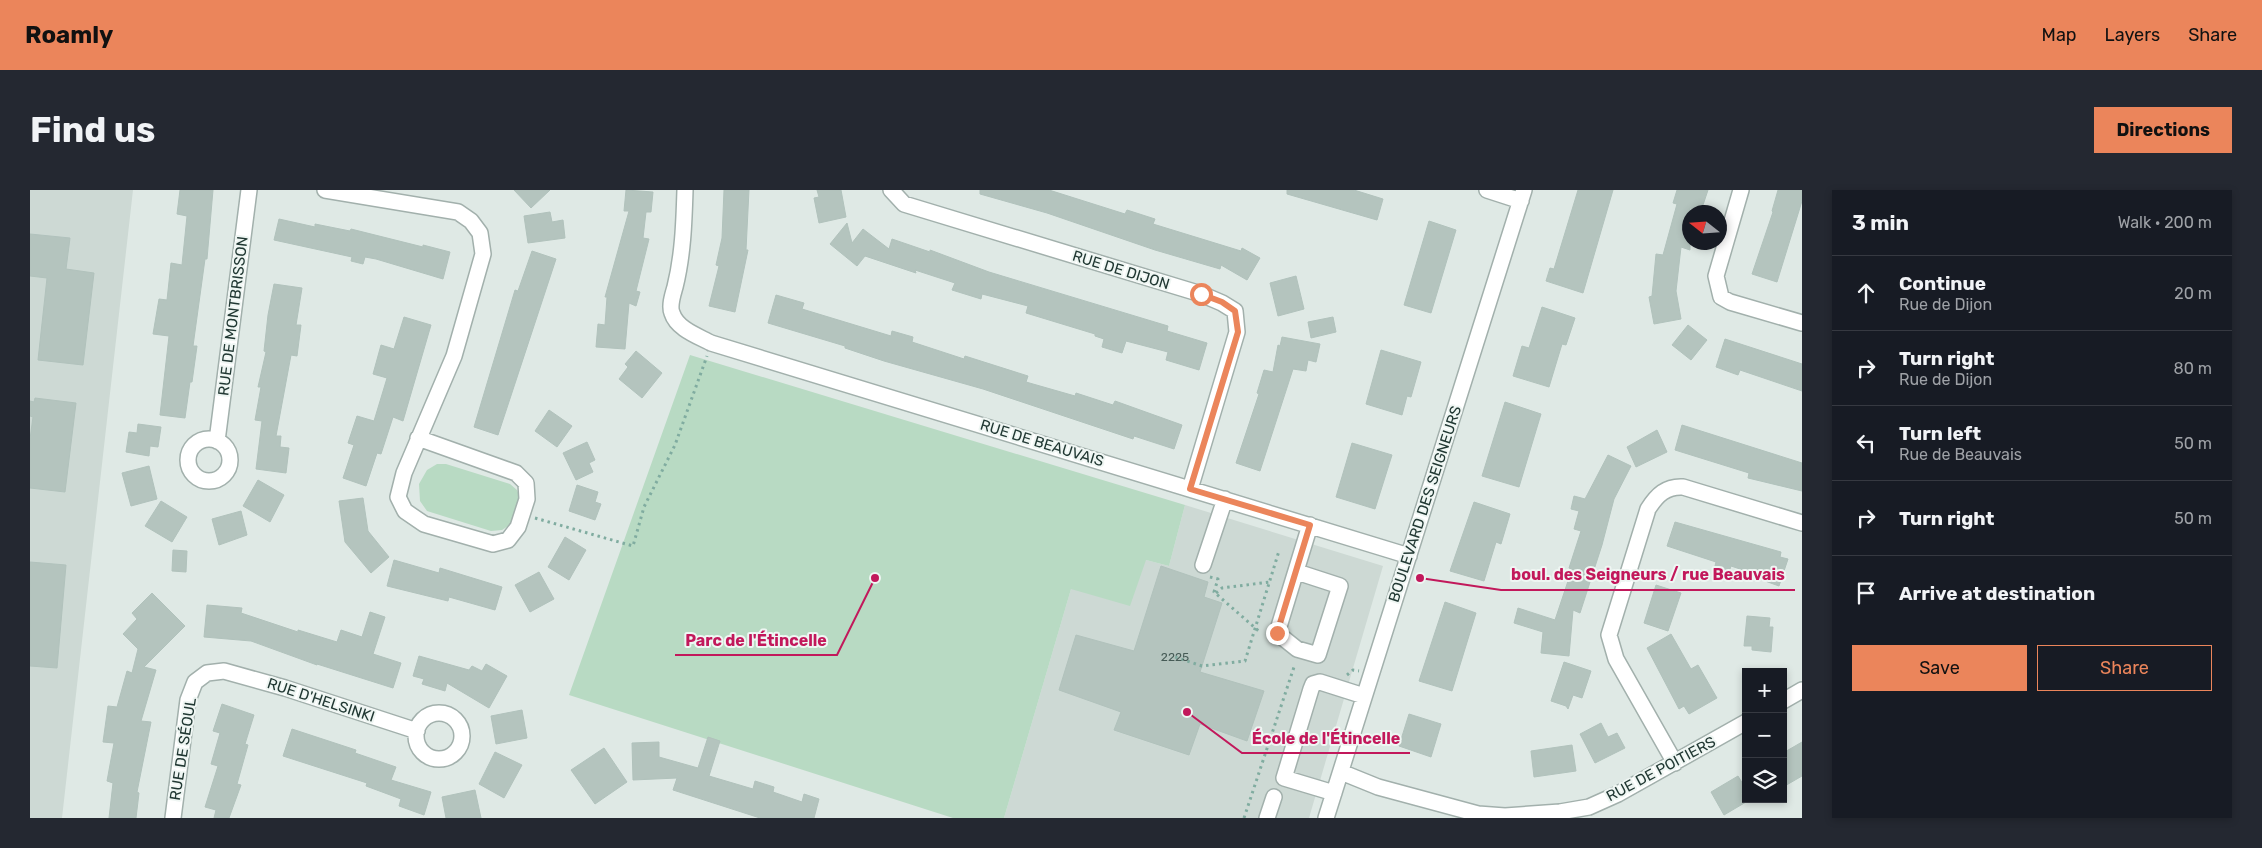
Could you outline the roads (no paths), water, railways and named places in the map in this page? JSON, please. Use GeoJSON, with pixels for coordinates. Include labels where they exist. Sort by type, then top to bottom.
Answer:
{"type":"FeatureCollection","features":[{"type":"Feature","properties":{"kind":"street","name":"RUE DE MONTBRISSON"},"geometry":{"type":"LineString","coordinates":[[217,441],[248,190]]}},
{"type":"Feature","properties":{"kind":"street"},"geometry":{"type":"LineString","coordinates":[[325,190],[458,212],[471,221],[480,233],[483,254],[454,356],[418,438],[404,473],[398,497],[405,511],[424,524],[493,544],[508,540],[518,528],[527,499],[526,484],[516,473],[418,438]]}},
{"type":"Feature","properties":{"kind":"street","name":"RUE DE BEAUVAIS"},"geometry":{"type":"LineString","coordinates":[[685,190],[679,271],[671,312],[678,324],[711,343],[1409,556]]}},
{"type":"Feature","properties":{"kind":"street","name":"RUE DE DIJON"},"geometry":{"type":"LineString","coordinates":[[891,190],[904,204],[1201,294],[1222,302],[1235,311],[1238,332],[1190,489]]}},
{"type":"Feature","properties":{"kind":"street"},"geometry":{"type":"LineString","coordinates":[[1487,190],[1522,195]]}},
{"type":"Feature","properties":{"kind":"street"},"geometry":{"type":"LineString","coordinates":[[1741,190],[1716,276],[1721,297],[1730,302],[1802,323]]}},
{"type":"Feature","properties":{"kind":"street","name":"BOULEVARD DES SEIGNEURS"},"geometry":{"type":"LineString","coordinates":[[1326,818],[1522,195]]}},
{"type":"Feature","properties":{"kind":"street"},"geometry":{"type":"LineString","coordinates":[[1675,763],[1616,659],[1609,635],[1648,509],[1662,492],[1672,487],[1683,487],[1802,523]]}},
{"type":"Feature","properties":{"kind":"street"},"geometry":{"type":"LineString","coordinates":[[1203,569],[1224,499]]}},
{"type":"Feature","properties":{"kind":"street"},"geometry":{"type":"LineString","coordinates":[[1297,572],[1340,586],[1318,655],[1297,649],[1277,633],[1310,525]]}},
{"type":"Feature","properties":{"kind":"street","name":"RUE D'HELSINKI"},"geometry":{"type":"LineString","coordinates":[[224,671],[285,688],[417,731]]}},
{"type":"Feature","properties":{"kind":"street","name":"RUE DE SÉOUL"},"geometry":{"type":"LineString","coordinates":[[173,818],[188,700],[195,682],[207,673],[224,671]]}},
{"type":"Feature","properties":{"kind":"street"},"geometry":{"type":"LineString","coordinates":[[1334,793],[1284,778],[1311,689],[1313,684],[1320,682],[1364,696]]}},
{"type":"Feature","properties":{"kind":"street"},"geometry":{"type":"LineString","coordinates":[[1787,699],[1802,690]]}},
{"type":"Feature","properties":{"kind":"street","name":"RUE DE POITIERS"},"geometry":{"type":"LineString","coordinates":[[1340,772],[1403,794],[1478,814],[1505,816],[1590,812],[1742,724]]}},
{"type":"Feature","properties":{"kind":"street"},"geometry":{"type":"LineString","coordinates":[[1267,818],[1274,797]]}},
{"type":"Feature","properties":{"kind":"place","name":"Parc de l'Étincelle"},"geometry":{"type":"Point","coordinates":[875,578]}},
{"type":"Feature","properties":{"kind":"place","name":"boul. des Seigneurs / rue Beauvais"},"geometry":{"type":"Point","coordinates":[1420,578]}},
{"type":"Feature","properties":{"kind":"place","name":"École de l'Étincelle"},"geometry":{"type":"Point","coordinates":[1187,712]}}]}
